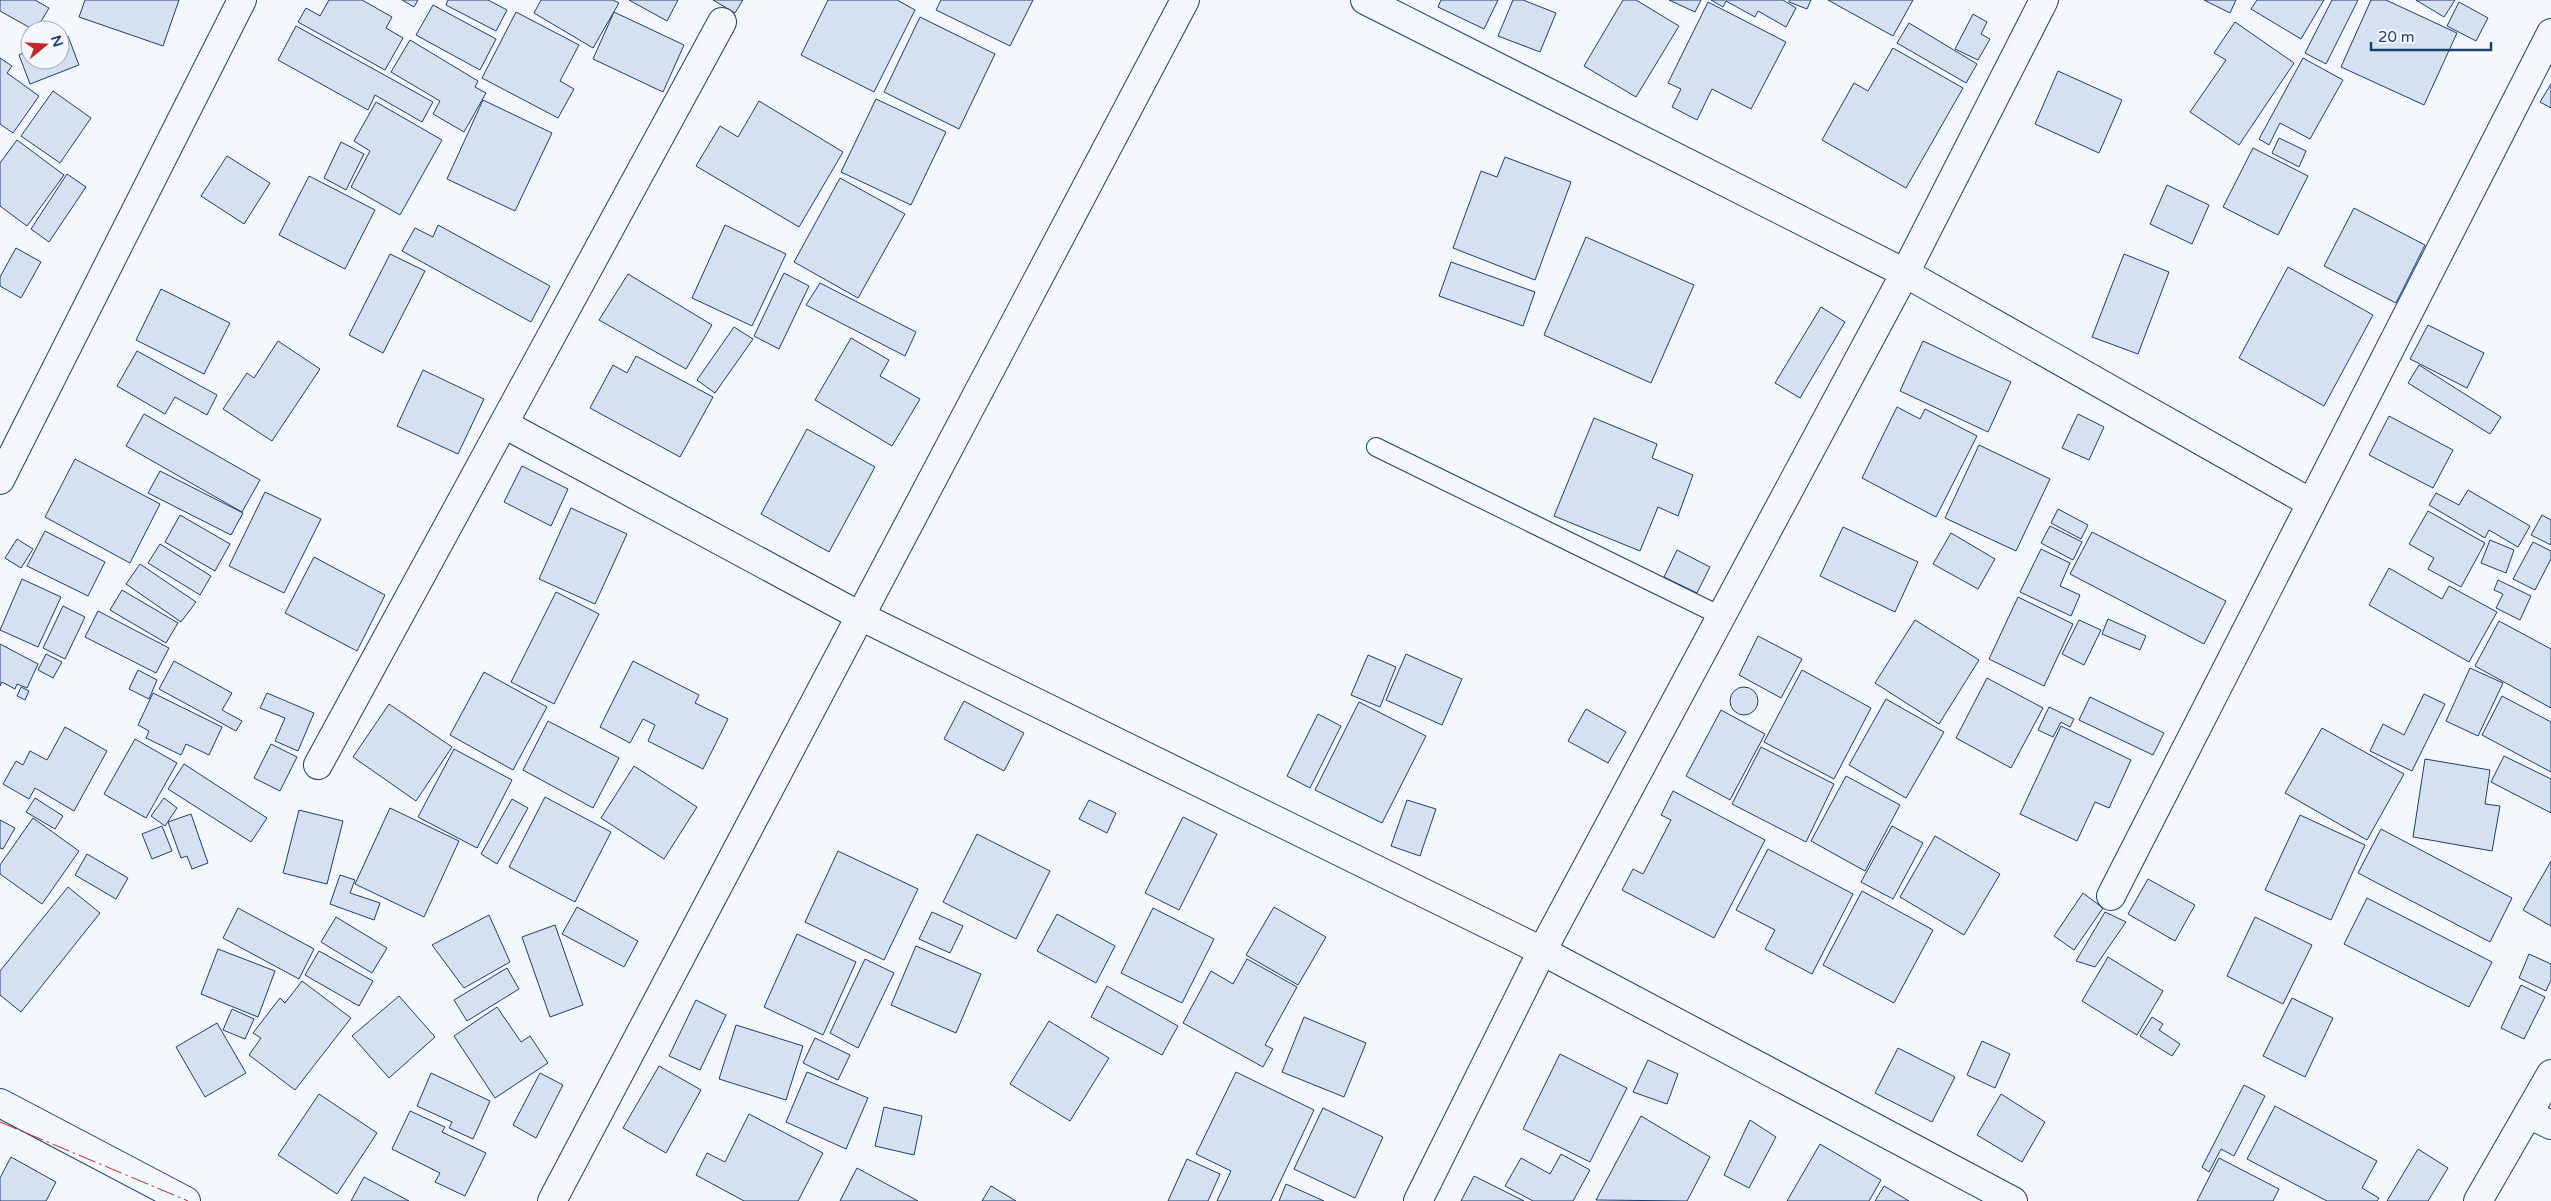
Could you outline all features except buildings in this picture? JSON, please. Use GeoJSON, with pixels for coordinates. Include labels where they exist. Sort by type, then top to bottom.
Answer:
{"type":"FeatureCollection","features":[{"type":"Feature","properties":{"kind":"street"},"geometry":{"type":"LineString","coordinates":[[0,480],[242,0]]}},
{"type":"Feature","properties":{"kind":"street"},"geometry":{"type":"LineString","coordinates":[[552,1201],[1185,0]]}},
{"type":"Feature","properties":{"kind":"street"},"geometry":{"type":"LineString","coordinates":[[1365,0],[1905,272],[2311,503]]}},
{"type":"Feature","properties":{"kind":"street"},"geometry":{"type":"LineString","coordinates":[[1418,1201],[1542,951],[1905,272],[2044,0]]}},
{"type":"Feature","properties":{"kind":"street"},"geometry":{"type":"LineString","coordinates":[[318,765],[722,22]]}},
{"type":"Feature","properties":{"kind":"street"},"geometry":{"type":"LineString","coordinates":[[2111,896],[2551,33]]}},
{"type":"Feature","properties":{"kind":"street"},"geometry":{"type":"LineString","coordinates":[[504,424],[860,616],[1542,951],[2013,1201]]}},
{"type":"Feature","properties":{"kind":"street"},"geometry":{"type":"LineString","coordinates":[[2478,1201],[2540,1120],[2551,1074]]}},
{"type":"Feature","properties":{"kind":"street"},"geometry":{"type":"LineString","coordinates":[[0,1103],[186,1201]]}},
{"type":"Feature","properties":{"kind":"lane"},"geometry":{"type":"LineString","coordinates":[[1376,447],[1721,616]]}},
{"type":"Feature","properties":{"kind":"power"},"geometry":{"type":"LineString","coordinates":[[0,1122],[188,1201]]}}]}
